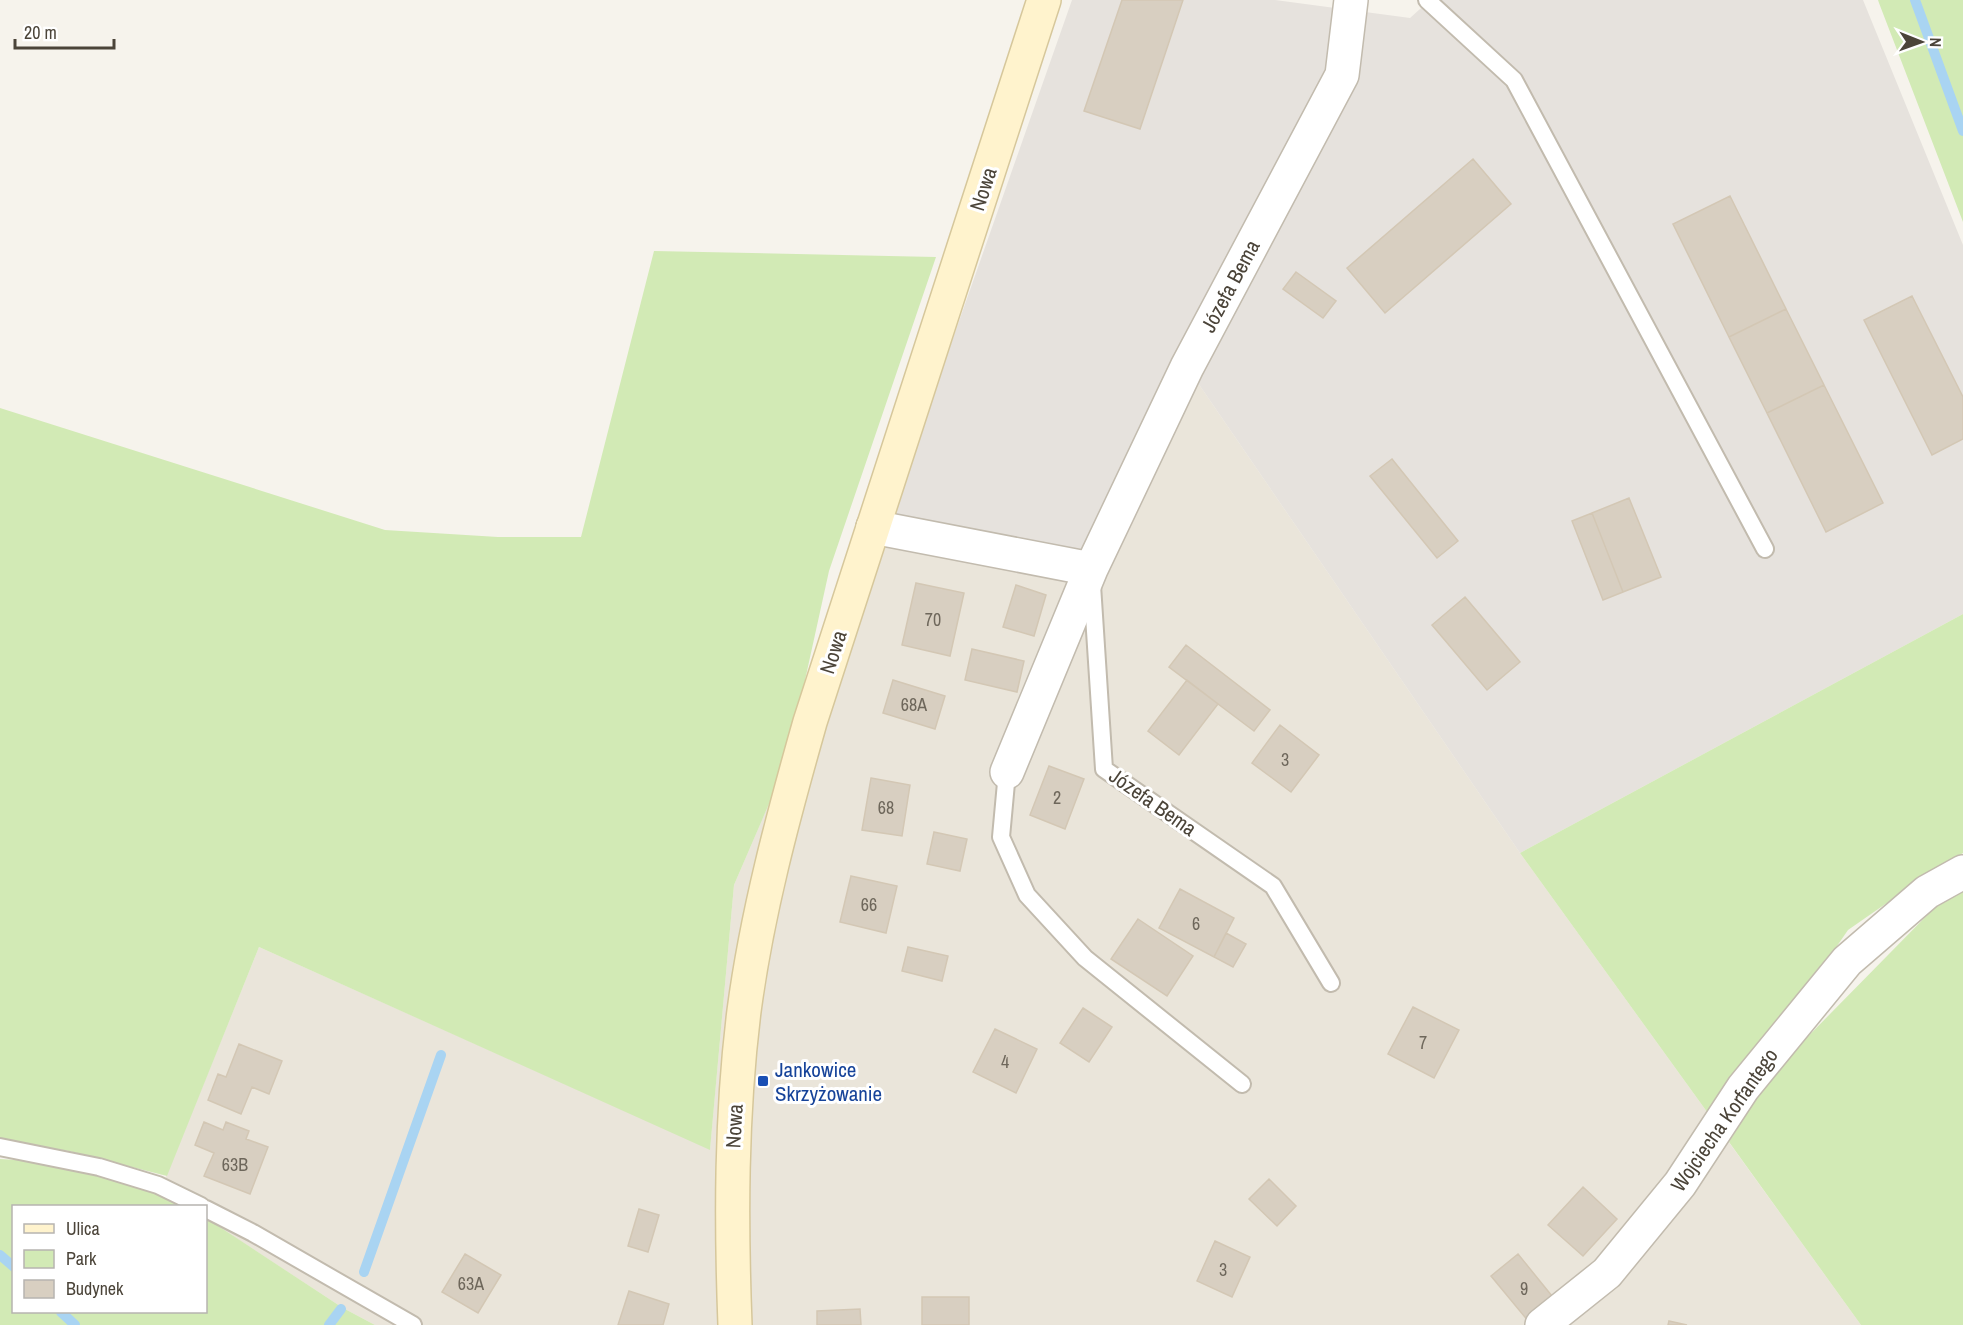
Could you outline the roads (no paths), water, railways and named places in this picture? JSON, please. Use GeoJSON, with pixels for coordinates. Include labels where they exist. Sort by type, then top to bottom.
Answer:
{"type":"FeatureCollection","features":[{"type":"Feature","properties":{"kind":"street","name":"Nowa"},"geometry":{"type":"LineString","coordinates":[[735,1325],[733,1149],[744,1010],[780,829],[873,527],[1044,0]]}},
{"type":"Feature","properties":{"kind":"street","name":"Józefa Bema"},"geometry":{"type":"LineString","coordinates":[[1007,772],[1091,569],[1187,367],[1341,75],[1351,0]]}},
{"type":"Feature","properties":{"kind":"street"},"geometry":{"type":"LineString","coordinates":[[873,527],[1091,569]]}},
{"type":"Feature","properties":{"kind":"street","name":"Wojciecha Korfantego"},"geometry":{"type":"LineString","coordinates":[[1542,1325],[1607,1273],[1680,1184],[1743,1088],[1847,961],[1927,892],[1963,872]]}},
{"type":"Feature","properties":{"kind":"lane"},"geometry":{"type":"LineString","coordinates":[[1427,0],[1514,80],[1765,549]]}},
{"type":"Feature","properties":{"kind":"lane","name":"Józefa Bema"},"geometry":{"type":"LineString","coordinates":[[1091,569],[1104,769],[1273,886],[1331,983]]}},
{"type":"Feature","properties":{"kind":"lane"},"geometry":{"type":"LineString","coordinates":[[1007,772],[1001,837],[1027,895],[1085,958],[1242,1084]]}},
{"type":"Feature","properties":{"kind":"lane"},"geometry":{"type":"LineString","coordinates":[[0,1147],[99,1167],[158,1185],[199,1205]]}},
{"type":"Feature","properties":{"kind":"lane"},"geometry":{"type":"LineString","coordinates":[[207,1210],[413,1325]]}},
{"type":"Feature","properties":{"kind":"waterway"},"geometry":{"type":"LineString","coordinates":[[1915,0],[1963,131]]}},
{"type":"Feature","properties":{"kind":"waterway"},"geometry":{"type":"LineString","coordinates":[[364,1272],[441,1055]]}},
{"type":"Feature","properties":{"kind":"waterway"},"geometry":{"type":"LineString","coordinates":[[0,1255],[12,1265]]}},
{"type":"Feature","properties":{"kind":"waterway"},"geometry":{"type":"LineString","coordinates":[[329,1325],[341,1309]]}},
{"type":"Feature","properties":{"kind":"waterway"},"geometry":{"type":"LineString","coordinates":[[62,1313],[75,1325]]}},
{"type":"Feature","properties":{"kind":"place","name":"Jankowice Skrzyżowanie"},"geometry":{"type":"Point","coordinates":[763,1081]}}]}
